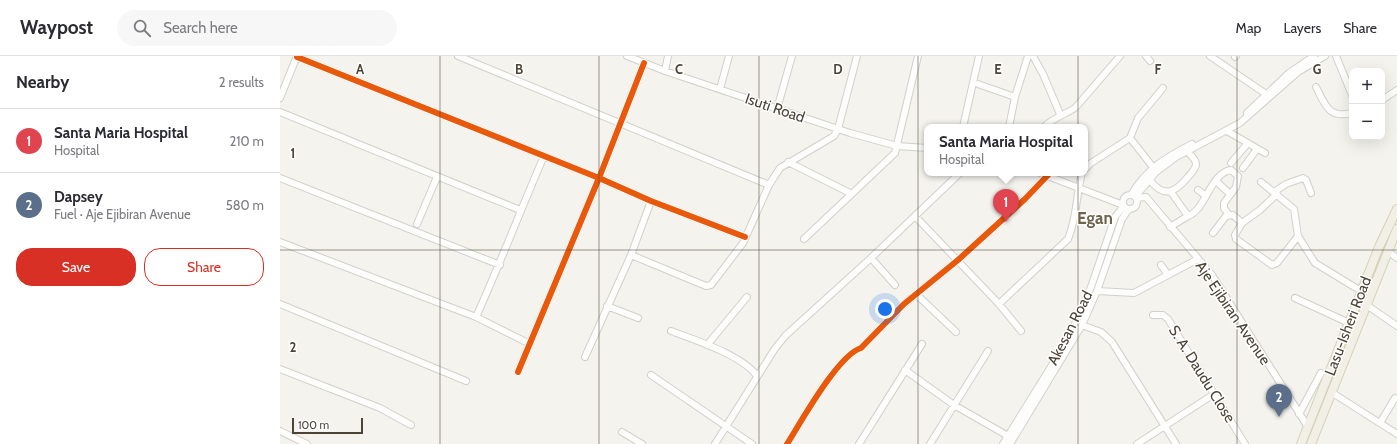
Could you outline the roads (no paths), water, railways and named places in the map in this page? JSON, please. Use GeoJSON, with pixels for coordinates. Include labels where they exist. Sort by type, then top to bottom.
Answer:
{"type":"FeatureCollection","features":[{"type":"Feature","properties":{"kind":"main road","name":"Lasu-Isheri Road"},"geometry":{"type":"LineString","coordinates":[[1301,444],[1361,291],[1379,247],[1397,209]]}},
{"type":"Feature","properties":{"kind":"main road","name":"Lasu-Isheri Road"},"geometry":{"type":"LineString","coordinates":[[1311,444],[1365,304],[1397,229]]}},
{"type":"Feature","properties":{"kind":"street"},"geometry":{"type":"LineString","coordinates":[[280,98],[297,56],[399,99],[599,178],[651,201],[746,237]]}},
{"type":"Feature","properties":{"kind":"street"},"geometry":{"type":"LineString","coordinates":[[458,56],[769,185]]}},
{"type":"Feature","properties":{"kind":"street","name":"Isuti Road"},"geometry":{"type":"LineString","coordinates":[[627,56],[665,71],[838,129],[897,146],[924,148]]}},
{"type":"Feature","properties":{"kind":"street"},"geometry":{"type":"LineString","coordinates":[[665,71],[668,56]]}},
{"type":"Feature","properties":{"kind":"street"},"geometry":{"type":"LineString","coordinates":[[720,89],[729,56]]}},
{"type":"Feature","properties":{"kind":"street"},"geometry":{"type":"LineString","coordinates":[[777,109],[792,56]]}},
{"type":"Feature","properties":{"kind":"street"},"geometry":{"type":"LineString","coordinates":[[631,255],[706,286],[711,285],[746,237],[769,185],[780,168],[788,162],[830,140],[838,129],[857,56]]}},
{"type":"Feature","properties":{"kind":"street"},"geometry":{"type":"LineString","coordinates":[[804,239],[892,156],[897,146],[918,56]]}},
{"type":"Feature","properties":{"kind":"street"},"geometry":{"type":"LineString","coordinates":[[964,124],[979,56]]}},
{"type":"Feature","properties":{"kind":"street"},"geometry":{"type":"LineString","coordinates":[[1010,124],[1015,97],[1028,56]]}},
{"type":"Feature","properties":{"kind":"street"},"geometry":{"type":"LineString","coordinates":[[1033,56],[1043,74],[1060,114]]}},
{"type":"Feature","properties":{"kind":"street"},"geometry":{"type":"LineString","coordinates":[[1048,124],[1060,114],[1068,112],[1076,107],[1120,56]]}},
{"type":"Feature","properties":{"kind":"street"},"geometry":{"type":"LineString","coordinates":[[1210,56],[1266,94]]}},
{"type":"Feature","properties":{"kind":"street"},"geometry":{"type":"LineString","coordinates":[[1050,176],[1134,209],[1134,198],[1152,166],[1174,153],[1219,132],[1239,120],[1266,94],[1314,56]]}},
{"type":"Feature","properties":{"kind":"street"},"geometry":{"type":"LineString","coordinates":[[1139,187],[1161,168],[1187,151],[1227,131],[1259,107],[1296,70],[1325,56]]}},
{"type":"Feature","properties":{"kind":"street"},"geometry":{"type":"LineString","coordinates":[[1336,56],[1349,88]]}},
{"type":"Feature","properties":{"kind":"street"},"geometry":{"type":"LineString","coordinates":[[518,372],[599,178],[644,63]]}},
{"type":"Feature","properties":{"kind":"street"},"geometry":{"type":"LineString","coordinates":[[978,84],[1015,97]]}},
{"type":"Feature","properties":{"kind":"street"},"geometry":{"type":"LineString","coordinates":[[1316,87],[1324,102],[1333,113],[1341,115],[1349,114]]}},
{"type":"Feature","properties":{"kind":"street"},"geometry":{"type":"LineString","coordinates":[[1088,165],[1130,138],[1138,118],[1163,88]]}},
{"type":"Feature","properties":{"kind":"street"},"geometry":{"type":"LineString","coordinates":[[1385,98],[1397,90]]}},
{"type":"Feature","properties":{"kind":"street"},"geometry":{"type":"LineString","coordinates":[[280,112],[520,210]]}},
{"type":"Feature","properties":{"kind":"street"},"geometry":{"type":"LineString","coordinates":[[1227,131],[1265,153]]}},
{"type":"Feature","properties":{"kind":"street"},"geometry":{"type":"LineString","coordinates":[[1130,138],[1152,166]]}},
{"type":"Feature","properties":{"kind":"street"},"geometry":{"type":"LineString","coordinates":[[1231,163],[1248,143]]}},
{"type":"Feature","properties":{"kind":"street"},"geometry":{"type":"LineString","coordinates":[[1243,168],[1257,149]]}},
{"type":"Feature","properties":{"kind":"street"},"geometry":{"type":"LineString","coordinates":[[1171,192],[1184,182],[1196,166],[1195,161],[1187,151]]}},
{"type":"Feature","properties":{"kind":"street"},"geometry":{"type":"LineString","coordinates":[[476,318],[500,265],[520,210],[544,156]]}},
{"type":"Feature","properties":{"kind":"street"},"geometry":{"type":"LineString","coordinates":[[788,162],[848,192]]}},
{"type":"Feature","properties":{"kind":"street"},"geometry":{"type":"LineString","coordinates":[[1170,227],[1197,210],[1205,195],[1216,181],[1226,171],[1231,170],[1238,176],[1238,180],[1236,187],[1230,194],[1224,206],[1229,214],[1233,215],[1242,223]]}},
{"type":"Feature","properties":{"kind":"street"},"geometry":{"type":"LineString","coordinates":[[715,444],[757,376],[785,336],[871,258],[957,176]]}},
{"type":"Feature","properties":{"kind":"street"},"geometry":{"type":"LineString","coordinates":[[787,444],[828,381],[848,356],[854,350],[861,348],[916,294],[958,260],[1025,199],[1047,176]]}},
{"type":"Feature","properties":{"kind":"street"},"geometry":{"type":"LineString","coordinates":[[999,304],[1068,239],[1073,227],[1078,187],[1081,176]]}},
{"type":"Feature","properties":{"kind":"street"},"geometry":{"type":"LineString","coordinates":[[417,224],[437,177]]}},
{"type":"Feature","properties":{"kind":"street"},"geometry":{"type":"LineString","coordinates":[[280,178],[500,265]]}},
{"type":"Feature","properties":{"kind":"street"},"geometry":{"type":"LineString","coordinates":[[1298,236],[1277,263],[1272,264],[1236,239],[1235,235],[1242,223],[1260,210],[1275,193],[1286,184],[1303,178],[1306,180],[1311,192]]}},
{"type":"Feature","properties":{"kind":"street"},"geometry":{"type":"LineString","coordinates":[[1149,179],[1155,187],[1171,192],[1188,216]]}},
{"type":"Feature","properties":{"kind":"street"},"geometry":{"type":"LineString","coordinates":[[1216,181],[1230,194]]}},
{"type":"Feature","properties":{"kind":"street"},"geometry":{"type":"LineString","coordinates":[[1261,182],[1294,209],[1298,236],[1315,263],[1361,291]]}},
{"type":"Feature","properties":{"kind":"street"},"geometry":{"type":"LineString","coordinates":[[1198,190],[1205,195]]}},
{"type":"Feature","properties":{"kind":"street"},"geometry":{"type":"LineString","coordinates":[[1124,205],[1126,196],[1134,198]]}},
{"type":"Feature","properties":{"kind":"street","name":"Aje Ejibiran Avenue"},"geometry":{"type":"LineString","coordinates":[[1134,198],[1146,198],[1198,259],[1223,292],[1308,427]]}},
{"type":"Feature","properties":{"kind":"street"},"geometry":{"type":"LineString","coordinates":[[585,356],[631,255],[651,201]]}},
{"type":"Feature","properties":{"kind":"street","name":"Akesan Road"},"geometry":{"type":"LineString","coordinates":[[1003,444],[1052,365],[1076,322],[1091,287],[1115,217],[1124,205]]}},
{"type":"Feature","properties":{"kind":"street","name":"Akesan Road"},"geometry":{"type":"LineString","coordinates":[[1010,444],[1082,325],[1098,290],[1122,219],[1124,205]]}},
{"type":"Feature","properties":{"kind":"street"},"geometry":{"type":"LineString","coordinates":[[1213,233],[1229,214]]}},
{"type":"Feature","properties":{"kind":"street"},"geometry":{"type":"LineString","coordinates":[[915,216],[999,304],[1021,331]]}},
{"type":"Feature","properties":{"kind":"street"},"geometry":{"type":"LineString","coordinates":[[1115,217],[1122,219]]}},
{"type":"Feature","properties":{"kind":"street"},"geometry":{"type":"LineString","coordinates":[[280,242],[476,318],[530,344]]}},
{"type":"Feature","properties":{"kind":"street"},"geometry":{"type":"LineString","coordinates":[[1387,251],[1397,258]]}},
{"type":"Feature","properties":{"kind":"street"},"geometry":{"type":"LineString","coordinates":[[871,258],[895,285]]}},
{"type":"Feature","properties":{"kind":"street"},"geometry":{"type":"LineString","coordinates":[[1098,290],[1131,294],[1198,259]]}},
{"type":"Feature","properties":{"kind":"street"},"geometry":{"type":"LineString","coordinates":[[1161,265],[1168,275]]}},
{"type":"Feature","properties":{"kind":"street"},"geometry":{"type":"LineString","coordinates":[[916,294],[956,332]]}},
{"type":"Feature","properties":{"kind":"street"},"geometry":{"type":"LineString","coordinates":[[707,345],[746,297]]}},
{"type":"Feature","properties":{"kind":"street"},"geometry":{"type":"LineString","coordinates":[[1295,298],[1349,323]]}},
{"type":"Feature","properties":{"kind":"street"},"geometry":{"type":"LineString","coordinates":[[280,304],[466,381]]}},
{"type":"Feature","properties":{"kind":"street"},"geometry":{"type":"LineString","coordinates":[[1365,304],[1397,326]]}},
{"type":"Feature","properties":{"kind":"street"},"geometry":{"type":"LineString","coordinates":[[608,306],[638,318]]}},
{"type":"Feature","properties":{"kind":"street","name":"S. A. Daudu Close"},"geometry":{"type":"LineString","coordinates":[[1152,315],[1163,315],[1168,319],[1245,444]]}},
{"type":"Feature","properties":{"kind":"street"},"geometry":{"type":"LineString","coordinates":[[1082,325],[1101,332],[1112,342],[1176,444]]}},
{"type":"Feature","properties":{"kind":"street"},"geometry":{"type":"LineString","coordinates":[[671,331],[707,345],[748,366],[757,376]]}},
{"type":"Feature","properties":{"kind":"street"},"geometry":{"type":"LineString","coordinates":[[860,444],[922,344]]}},
{"type":"Feature","properties":{"kind":"street"},"geometry":{"type":"LineString","coordinates":[[930,444],[988,351]]}},
{"type":"Feature","properties":{"kind":"street"},"geometry":{"type":"LineString","coordinates":[[280,368],[380,408],[411,425]]}},
{"type":"Feature","properties":{"kind":"street"},"geometry":{"type":"LineString","coordinates":[[905,370],[954,405],[1008,436]]}},
{"type":"Feature","properties":{"kind":"street"},"geometry":{"type":"LineString","coordinates":[[1299,414],[1321,373]]}},
{"type":"Feature","properties":{"kind":"street"},"geometry":{"type":"LineString","coordinates":[[651,375],[752,444]]}},
{"type":"Feature","properties":{"kind":"street"},"geometry":{"type":"LineString","coordinates":[[1331,392],[1397,434]]}},
{"type":"Feature","properties":{"kind":"street"},"geometry":{"type":"LineString","coordinates":[[1137,444],[1214,394]]}},
{"type":"Feature","properties":{"kind":"street"},"geometry":{"type":"LineString","coordinates":[[1380,423],[1395,398]]}},
{"type":"Feature","properties":{"kind":"street"},"geometry":{"type":"LineString","coordinates":[[280,431],[307,444]]}},
{"type":"Feature","properties":{"kind":"street"},"geometry":{"type":"LineString","coordinates":[[622,432],[642,444]]}},
{"type":"Feature","properties":{"kind":"place","name":"Santa Maria Hospital"},"geometry":{"type":"Point","coordinates":[1006,222]}},
{"type":"Feature","properties":{"kind":"place","name":"Dapsey"},"geometry":{"type":"Point","coordinates":[1279,417]}},
{"type":"Feature","properties":{"kind":"district","name":"Egan"},"geometry":{"type":"Point","coordinates":[1095,218]}}]}
